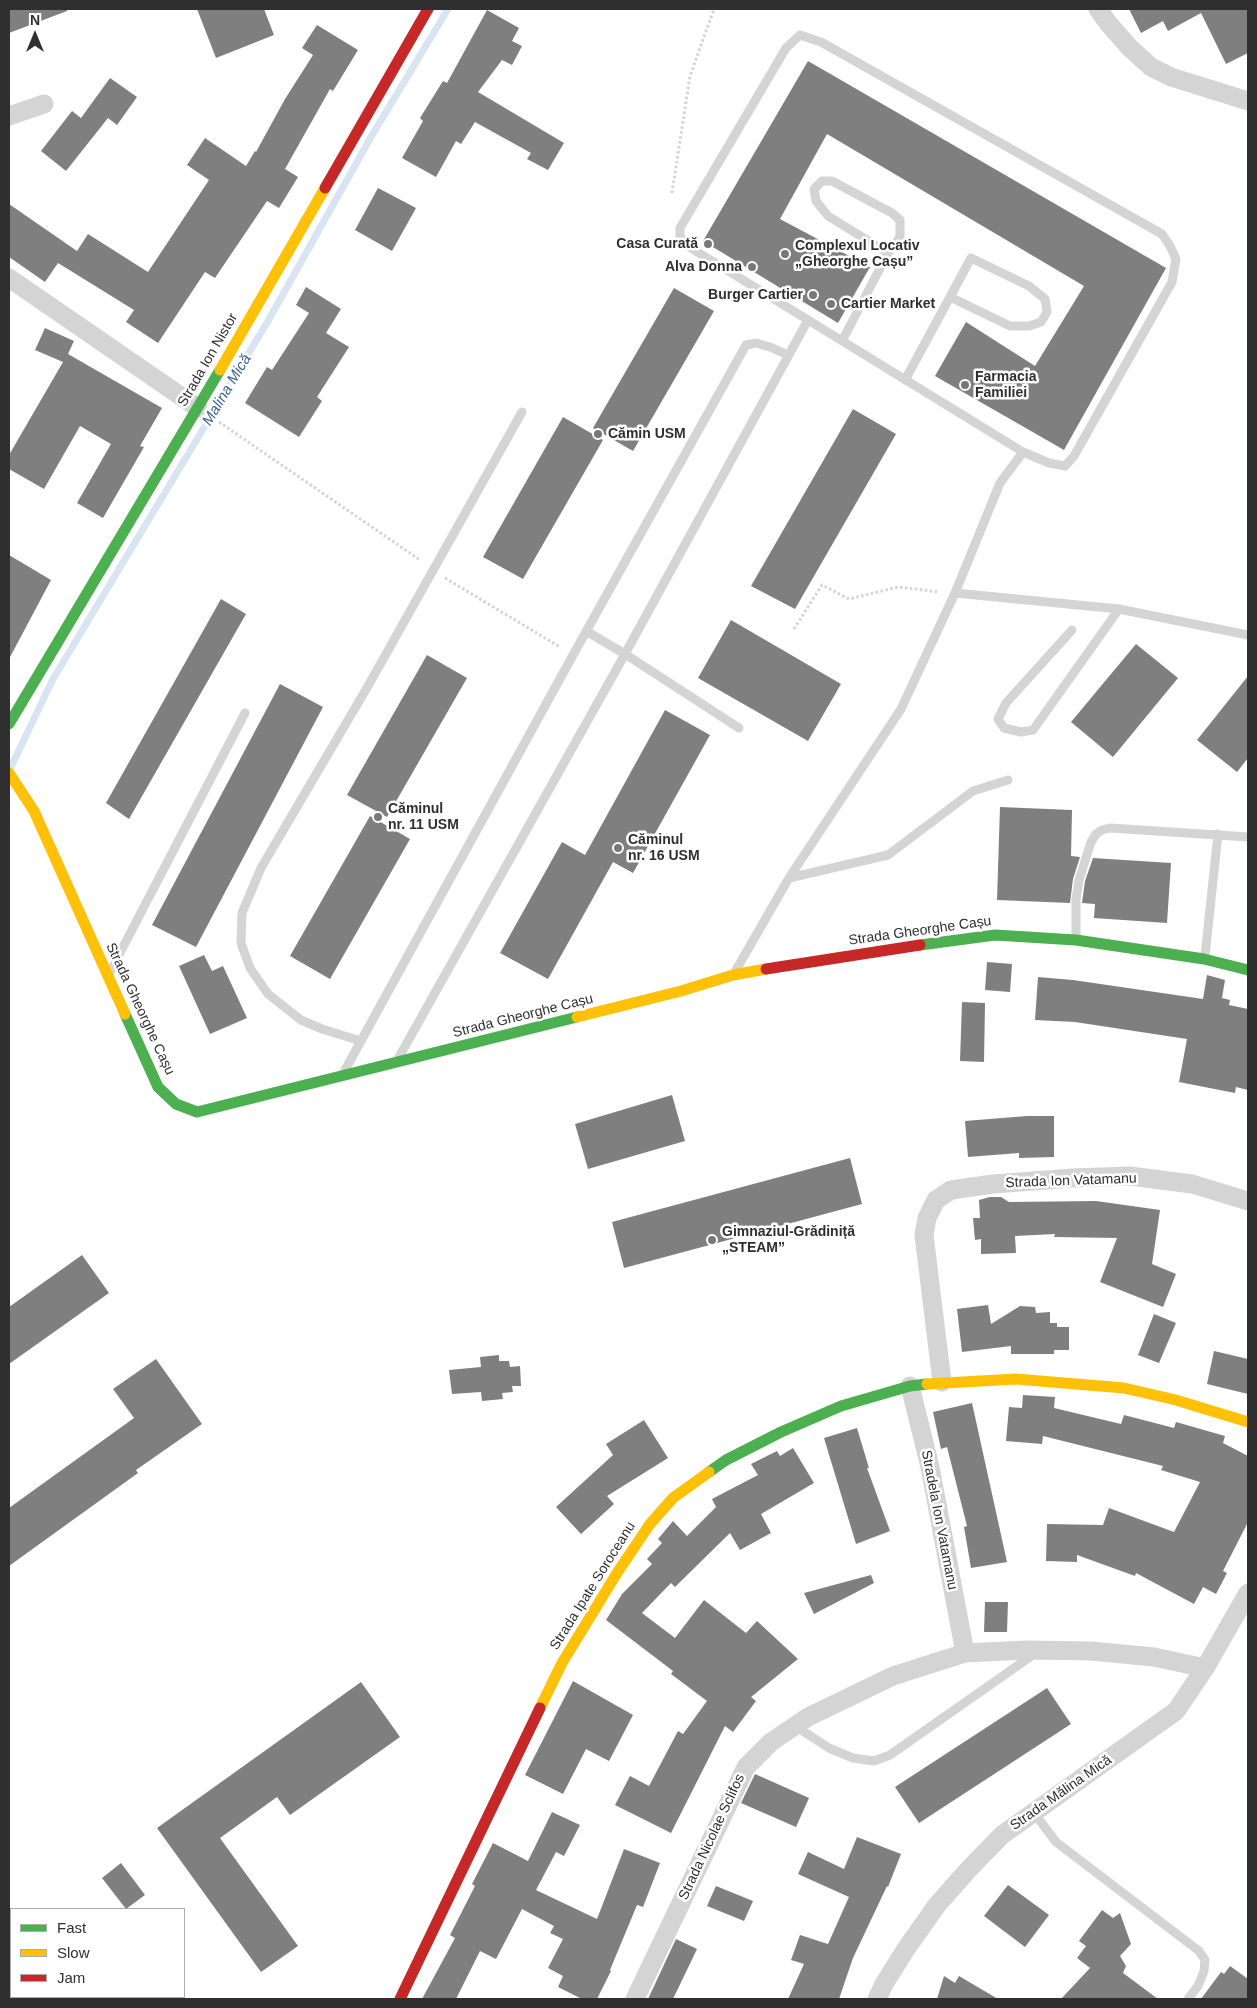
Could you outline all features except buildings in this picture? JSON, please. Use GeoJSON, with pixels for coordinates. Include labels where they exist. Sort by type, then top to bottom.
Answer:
{"type":"FeatureCollection","features":[{"type":"Feature","properties":{"kind":"street","name":"Strada Ion Nistor"},"geometry":{"type":"LineString","coordinates":[[9,724],[198,408],[428,9]]}},
{"type":"Feature","properties":{"kind":"street"},"geometry":{"type":"LineString","coordinates":[[1098,9],[1108,23],[1151,67],[1171,77],[1248,101]]}},
{"type":"Feature","properties":{"kind":"street"},"geometry":{"type":"LineString","coordinates":[[9,116],[44,104]]}},
{"type":"Feature","properties":{"kind":"street"},"geometry":{"type":"LineString","coordinates":[[9,278],[198,408]]}},
{"type":"Feature","properties":{"kind":"street","name":"Strada Gheorghe Cașu"},"geometry":{"type":"LineString","coordinates":[[9,773],[34,811],[158,1087],[176,1104],[197,1112],[681,991],[733,975],[880,950],[995,935],[1076,940],[1204,959],[1248,970]]}},
{"type":"Feature","properties":{"kind":"street","name":"Strada Ion Vatamanu"},"geometry":{"type":"LineString","coordinates":[[942,1382],[924,1235],[927,1218],[936,1200],[951,1190],[992,1184],[1130,1176],[1192,1184],[1248,1201]]}},
{"type":"Feature","properties":{"kind":"street","name":"Strada Ipate Soroceanu"},"geometry":{"type":"LineString","coordinates":[[400,1999],[562,1663],[616,1573],[650,1524],[673,1498],[726,1460],[781,1432],[841,1406],[910,1386],[942,1382],[1016,1379],[1124,1388],[1176,1400],[1248,1422]]}},
{"type":"Feature","properties":{"kind":"street","name":"Stradela Ion Vatamanu"},"geometry":{"type":"LineString","coordinates":[[910,1386],[930,1467],[964,1653]]}},
{"type":"Feature","properties":{"kind":"street","name":"Strada Mălina Mică"},"geometry":{"type":"LineString","coordinates":[[877,1999],[906,1949],[937,1905],[1002,1835],[1176,1711],[1247,1599]]}},
{"type":"Feature","properties":{"kind":"street","name":"Strada Nicolae Sclifos"},"geometry":{"type":"LineString","coordinates":[[635,1999],[746,1766],[771,1742],[795,1726],[848,1696],[893,1676],[964,1653],[1040,1650],[1091,1651],[1154,1657],[1205,1668]]}},
{"type":"Feature","properties":{"kind":"lane"},"geometry":{"type":"LineString","coordinates":[[800,35],[821,42],[1162,234],[1176,259],[1172,282],[1074,456],[1065,466],[1049,463],[1023,452],[842,341],[686,245],[680,238],[680,228],[786,48],[800,35]]}},
{"type":"Feature","properties":{"kind":"lane"},"geometry":{"type":"LineString","coordinates":[[842,341],[888,253],[900,237],[900,220],[892,213],[832,181],[822,182],[814,189],[816,200],[828,216],[888,253]]}},
{"type":"Feature","properties":{"kind":"lane"},"geometry":{"type":"LineString","coordinates":[[905,380],[971,258],[1029,286],[1045,299],[1047,312],[1041,322],[1029,326],[1010,326],[950,297]]}},
{"type":"Feature","properties":{"kind":"lane"},"geometry":{"type":"LineString","coordinates":[[395,1064],[625,654],[808,320]]}},
{"type":"Feature","properties":{"kind":"lane"},"geometry":{"type":"LineString","coordinates":[[341,1077],[746,345],[756,343],[788,355]]}},
{"type":"Feature","properties":{"kind":"lane"},"geometry":{"type":"LineString","coordinates":[[361,1040],[322,1029],[301,1020],[268,994],[250,968],[241,943],[242,914],[261,868],[433,571],[522,412]]}},
{"type":"Feature","properties":{"kind":"lane"},"geometry":{"type":"LineString","coordinates":[[733,975],[789,878],[901,708],[954,593],[1000,482],[1023,452]]}},
{"type":"Feature","properties":{"kind":"lane"},"geometry":{"type":"LineString","coordinates":[[954,593],[1119,609],[1248,635]]}},
{"type":"Feature","properties":{"kind":"lane"},"geometry":{"type":"LineString","coordinates":[[1072,630],[1006,703],[998,719],[1004,728],[1021,732],[1033,730],[1119,609]]}},
{"type":"Feature","properties":{"kind":"lane"},"geometry":{"type":"LineString","coordinates":[[586,632],[625,654],[739,728]]}},
{"type":"Feature","properties":{"kind":"lane"},"geometry":{"type":"LineString","coordinates":[[108,977],[245,713]]}},
{"type":"Feature","properties":{"kind":"lane"},"geometry":{"type":"LineString","coordinates":[[789,878],[888,855],[973,791],[1008,780]]}},
{"type":"Feature","properties":{"kind":"lane"},"geometry":{"type":"LineString","coordinates":[[1076,940],[1076,899],[1079,880],[1096,834],[1102,830],[1110,828],[1248,837]]}},
{"type":"Feature","properties":{"kind":"lane"},"geometry":{"type":"LineString","coordinates":[[1204,959],[1218,834]]}},
{"type":"Feature","properties":{"kind":"lane"},"geometry":{"type":"LineString","coordinates":[[795,1726],[829,1748],[853,1758],[874,1761],[890,1755],[1040,1650]]}},
{"type":"Feature","properties":{"kind":"lane"},"geometry":{"type":"LineString","coordinates":[[1034,1813],[1056,1842],[1199,1951],[1205,1960],[1204,1972],[1198,1986],[1188,1999]]}},
{"type":"Feature","properties":{"kind":"path"},"geometry":{"type":"LineString","coordinates":[[672,193],[690,76],[714,9]]}},
{"type":"Feature","properties":{"kind":"path"},"geometry":{"type":"LineString","coordinates":[[198,408],[433,571],[573,655]]}},
{"type":"Feature","properties":{"kind":"path"},"geometry":{"type":"LineString","coordinates":[[794,629],[822,585],[848,599],[898,587],[954,593]]}},
{"type":"Feature","properties":{"kind":"waterway","name":"Malina Mică"},"geometry":{"type":"LineString","coordinates":[[10,769],[53,679],[268,321],[371,137],[448,9]]}},
{"type":"Feature","properties":{"kind":"traffic: fast"},"geometry":{"type":"LineString","coordinates":[[9,724],[220,370]]}},
{"type":"Feature","properties":{"kind":"traffic: fast"},"geometry":{"type":"LineString","coordinates":[[920,945],[995,935],[1076,940],[1204,959],[1248,970]]}},
{"type":"Feature","properties":{"kind":"traffic: fast"},"geometry":{"type":"LineString","coordinates":[[125,1014],[158,1087],[176,1104],[197,1112],[577,1017]]}},
{"type":"Feature","properties":{"kind":"traffic: fast"},"geometry":{"type":"LineString","coordinates":[[709,1472],[726,1460],[781,1432],[841,1406],[910,1386],[927,1384]]}},
{"type":"Feature","properties":{"kind":"traffic: slow"},"geometry":{"type":"LineString","coordinates":[[220,370],[325,188]]}},
{"type":"Feature","properties":{"kind":"traffic: slow"},"geometry":{"type":"LineString","coordinates":[[9,773],[34,811],[125,1014]]}},
{"type":"Feature","properties":{"kind":"traffic: slow"},"geometry":{"type":"LineString","coordinates":[[577,1017],[681,991],[733,975],[766,969]]}},
{"type":"Feature","properties":{"kind":"traffic: slow"},"geometry":{"type":"LineString","coordinates":[[927,1384],[1016,1379],[1124,1388],[1176,1400],[1248,1422]]}},
{"type":"Feature","properties":{"kind":"traffic: slow"},"geometry":{"type":"LineString","coordinates":[[540,1708],[562,1663],[617,1573],[650,1524],[673,1498],[709,1472]]}},
{"type":"Feature","properties":{"kind":"traffic: jam"},"geometry":{"type":"LineString","coordinates":[[325,188],[428,9]]}},
{"type":"Feature","properties":{"kind":"traffic: jam"},"geometry":{"type":"LineString","coordinates":[[766,969],[920,945]]}},
{"type":"Feature","properties":{"kind":"traffic: jam"},"geometry":{"type":"LineString","coordinates":[[400,1999],[540,1708]]}},
{"type":"Feature","properties":{"kind":"place","name":"Casa Curată"},"geometry":{"type":"Point","coordinates":[708,244]}},
{"type":"Feature","properties":{"kind":"place","name":"Complexul Locativ „Gheorghe Cașu”"},"geometry":{"type":"Point","coordinates":[785,254]}},
{"type":"Feature","properties":{"kind":"place","name":"Alva Donna"},"geometry":{"type":"Point","coordinates":[752,267]}},
{"type":"Feature","properties":{"kind":"place","name":"Burger Cartier"},"geometry":{"type":"Point","coordinates":[813,295]}},
{"type":"Feature","properties":{"kind":"place","name":"Cartier Market"},"geometry":{"type":"Point","coordinates":[831,304]}},
{"type":"Feature","properties":{"kind":"place","name":"Farmacia Familiei"},"geometry":{"type":"Point","coordinates":[965,385]}},
{"type":"Feature","properties":{"kind":"place","name":"Cămin USM"},"geometry":{"type":"Point","coordinates":[598,434]}},
{"type":"Feature","properties":{"kind":"place","name":"Căminul nr. 11 USM"},"geometry":{"type":"Point","coordinates":[378,817]}},
{"type":"Feature","properties":{"kind":"place","name":"Căminul nr. 16 USM"},"geometry":{"type":"Point","coordinates":[618,848]}},
{"type":"Feature","properties":{"kind":"place","name":"Gimnaziul-Grădiniță „STEAM”"},"geometry":{"type":"Point","coordinates":[712,1240]}}]}
